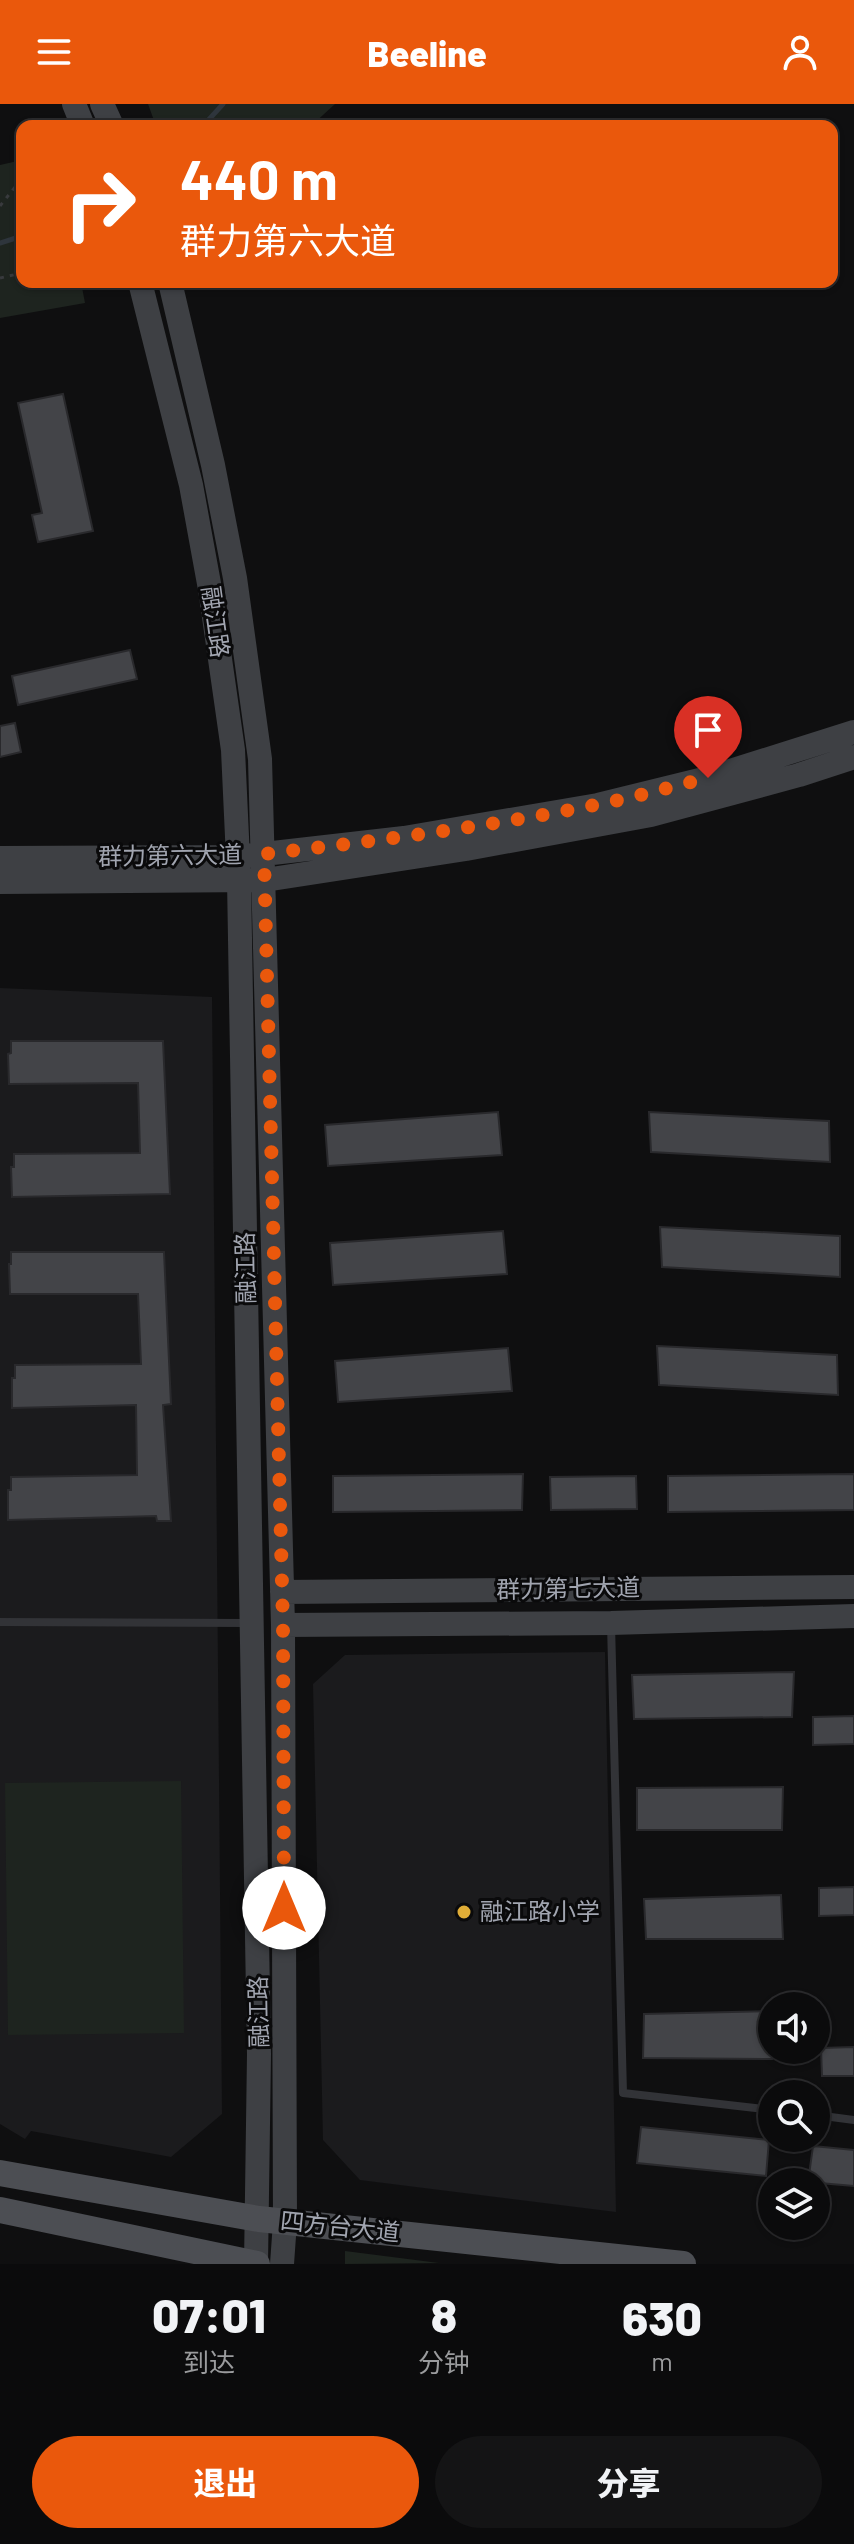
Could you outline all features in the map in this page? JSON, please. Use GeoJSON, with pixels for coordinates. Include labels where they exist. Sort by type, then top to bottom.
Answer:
{"type":"FeatureCollection","features":[{"type":"Feature","properties":{"kind":"main road","name":"融江路"},"geometry":{"type":"LineString","coordinates":[[142,288],[191,485],[210,589],[233,750],[239,868],[259,2054],[256,2264]]}},
{"type":"Feature","properties":{"kind":"main road","name":"融江路"},"geometry":{"type":"LineString","coordinates":[[171,288],[213,465],[235,578],[260,759],[283,1625],[285,2222],[282,2264]]}},
{"type":"Feature","properties":{"kind":"main road","name":"群力第六大道"},"geometry":{"type":"LineString","coordinates":[[0,882],[239,868],[264,854],[404,838],[598,805],[708,778],[854,732]]}},
{"type":"Feature","properties":{"kind":"main road","name":"群力第六大道"},"geometry":{"type":"LineString","coordinates":[[0,858],[239,868],[265,880],[466,849],[636,818],[715,799],[854,757]]}},
{"type":"Feature","properties":{"kind":"main road","name":"群力第七大道"},"geometry":{"type":"LineString","coordinates":[[282,1592],[854,1587]]}},
{"type":"Feature","properties":{"kind":"main road","name":"群力第七大道"},"geometry":{"type":"LineString","coordinates":[[283,1625],[611,1623],[854,1616]]}},
{"type":"Feature","properties":{"kind":"main road","name":"四方台大道"},"geometry":{"type":"LineString","coordinates":[[0,2173],[259,2219],[683,2264]]}},
{"type":"Feature","properties":{"kind":"main road"},"geometry":{"type":"LineString","coordinates":[[0,2210],[256,2264]]}},
{"type":"Feature","properties":{"kind":"lane"},"geometry":{"type":"LineString","coordinates":[[0,1622],[252,1623]]}},
{"type":"Feature","properties":{"kind":"lane"},"geometry":{"type":"LineString","coordinates":[[611,1623],[623,2093],[758,2108]]}},
{"type":"Feature","properties":{"kind":"lane"},"geometry":{"type":"LineString","coordinates":[[830,2117],[854,2120]]}},
{"type":"Feature","properties":{"kind":"path"},"geometry":{"type":"LineString","coordinates":[[0,206],[16,186]]}},
{"type":"Feature","properties":{"kind":"shaded area"},"geometry":{"type":"Polygon","coordinates":[[[148,104],[335,104],[318,120],[154,120],[148,104]]]}},
{"type":"Feature","properties":{"kind":"shaded area"},"geometry":{"type":"Polygon","coordinates":[[[16,161],[16,288],[82,288],[85,303],[0,318],[0,165],[16,161]]]}},
{"type":"Feature","properties":{"kind":"shaded area"},"geometry":{"type":"Polygon","coordinates":[[[0,988],[212,997],[222,2114],[171,2157],[31,2131],[25,2139],[0,2124],[0,988]]]}},
{"type":"Feature","properties":{"kind":"shaded area","name":"融江路小学"},"geometry":{"type":"Polygon","coordinates":[[[605,1652],[616,2212],[360,2180],[323,2140],[313,1684],[345,1655],[605,1652]]]}},
{"type":"Feature","properties":{"kind":"shaded area"},"geometry":{"type":"Polygon","coordinates":[[[181,1781],[184,2033],[8,2035],[5,1783],[181,1781]]]}},
{"type":"Feature","properties":{"kind":"shaded area"},"geometry":{"type":"Polygon","coordinates":[[[345,2251],[439,2263],[345,2264],[345,2251]]]}},
{"type":"Feature","properties":{"kind":"building"},"geometry":{"type":"Polygon","coordinates":[[[63,394],[93,531],[38,542],[32,515],[42,513],[18,403],[63,394]]]}},
{"type":"Feature","properties":{"kind":"building"},"geometry":{"type":"Polygon","coordinates":[[[130,650],[137,679],[18,705],[12,676],[130,650]]]}},
{"type":"Feature","properties":{"kind":"building"},"geometry":{"type":"Polygon","coordinates":[[[15,723],[21,752],[0,757],[0,726],[15,723]]]}},
{"type":"Feature","properties":{"kind":"building"},"geometry":{"type":"Polygon","coordinates":[[[11,1041],[163,1041],[170,1194],[12,1197],[14,1154],[140,1153],[138,1083],[9,1084],[11,1041]]]}},
{"type":"Feature","properties":{"kind":"building"},"geometry":{"type":"Polygon","coordinates":[[[498,1112],[502,1155],[328,1166],[325,1125],[498,1112]]]}},
{"type":"Feature","properties":{"kind":"building"},"geometry":{"type":"Polygon","coordinates":[[[649,1112],[829,1121],[830,1162],[651,1152],[649,1112]]]}},
{"type":"Feature","properties":{"kind":"building"},"geometry":{"type":"Polygon","coordinates":[[[660,1227],[840,1236],[840,1277],[662,1267],[660,1227]]]}},
{"type":"Feature","properties":{"kind":"building"},"geometry":{"type":"Polygon","coordinates":[[[503,1231],[507,1274],[333,1285],[330,1243],[503,1231]]]}},
{"type":"Feature","properties":{"kind":"building"},"geometry":{"type":"Polygon","coordinates":[[[11,1252],[164,1252],[171,1404],[163,1405],[171,1521],[157,1521],[156,1516],[8,1520],[11,1477],[137,1475],[136,1405],[12,1408],[15,1365],[141,1364],[138,1294],[10,1294],[11,1252]]]}},
{"type":"Feature","properties":{"kind":"building"},"geometry":{"type":"Polygon","coordinates":[[[657,1346],[837,1355],[838,1395],[659,1385],[657,1346]]]}},
{"type":"Feature","properties":{"kind":"building"},"geometry":{"type":"Polygon","coordinates":[[[508,1348],[512,1391],[338,1402],[335,1361],[508,1348]]]}},
{"type":"Feature","properties":{"kind":"building"},"geometry":{"type":"Polygon","coordinates":[[[523,1474],[522,1510],[333,1512],[333,1476],[523,1474]]]}},
{"type":"Feature","properties":{"kind":"building"},"geometry":{"type":"Polygon","coordinates":[[[854,1474],[854,1510],[668,1512],[668,1476],[854,1474]]]}},
{"type":"Feature","properties":{"kind":"building"},"geometry":{"type":"Polygon","coordinates":[[[636,1476],[637,1509],[551,1510],[550,1477],[636,1476]]]}},
{"type":"Feature","properties":{"kind":"building"},"geometry":{"type":"Polygon","coordinates":[[[794,1672],[792,1717],[634,1719],[632,1675],[794,1672]]]}},
{"type":"Feature","properties":{"kind":"building"},"geometry":{"type":"Polygon","coordinates":[[[854,1716],[854,1744],[813,1745],[813,1717],[854,1716]]]}},
{"type":"Feature","properties":{"kind":"building"},"geometry":{"type":"Polygon","coordinates":[[[783,1787],[782,1830],[637,1830],[637,1788],[783,1787]]]}},
{"type":"Feature","properties":{"kind":"building"},"geometry":{"type":"Polygon","coordinates":[[[854,1887],[854,1915],[819,1916],[819,1888],[854,1887]]]}},
{"type":"Feature","properties":{"kind":"building"},"geometry":{"type":"Polygon","coordinates":[[[781,1895],[783,1939],[646,1939],[644,1899],[781,1895]]]}},
{"type":"Feature","properties":{"kind":"building"},"geometry":{"type":"Polygon","coordinates":[[[758,2011],[758,2059],[643,2058],[644,2014],[758,2011]]]}},
{"type":"Feature","properties":{"kind":"building"},"geometry":{"type":"Polygon","coordinates":[[[854,2047],[854,2076],[822,2076],[822,2064],[830,2064],[830,2048],[854,2047]]]}},
{"type":"Feature","properties":{"kind":"building"},"geometry":{"type":"Polygon","coordinates":[[[641,2127],[758,2139],[758,2152],[768,2152],[767,2168],[758,2168],[758,2175],[637,2163],[641,2127]]]}},
{"type":"Feature","properties":{"kind":"building"},"geometry":{"type":"Polygon","coordinates":[[[830,2148],[854,2150],[854,2186],[830,2184],[830,2168],[810,2168],[812,2152],[830,2152],[830,2148]]]}},
{"type":"Feature","properties":{"kind":"waterway"},"geometry":{"type":"LineString","coordinates":[[208,120],[223,104]]}},
{"type":"Feature","properties":{"kind":"waterway"},"geometry":{"type":"LineString","coordinates":[[0,243],[16,238]]}},
{"type":"Feature","properties":{"kind":"place","name":"融江路小学"},"geometry":{"type":"Point","coordinates":[464,1912]}},
{"type":"Feature","properties":{"kind":"route"},"geometry":{"type":"LineString","coordinates":[[284,1908],[283,1625],[264,854],[486,825],[598,805],[708,778]]}}]}
